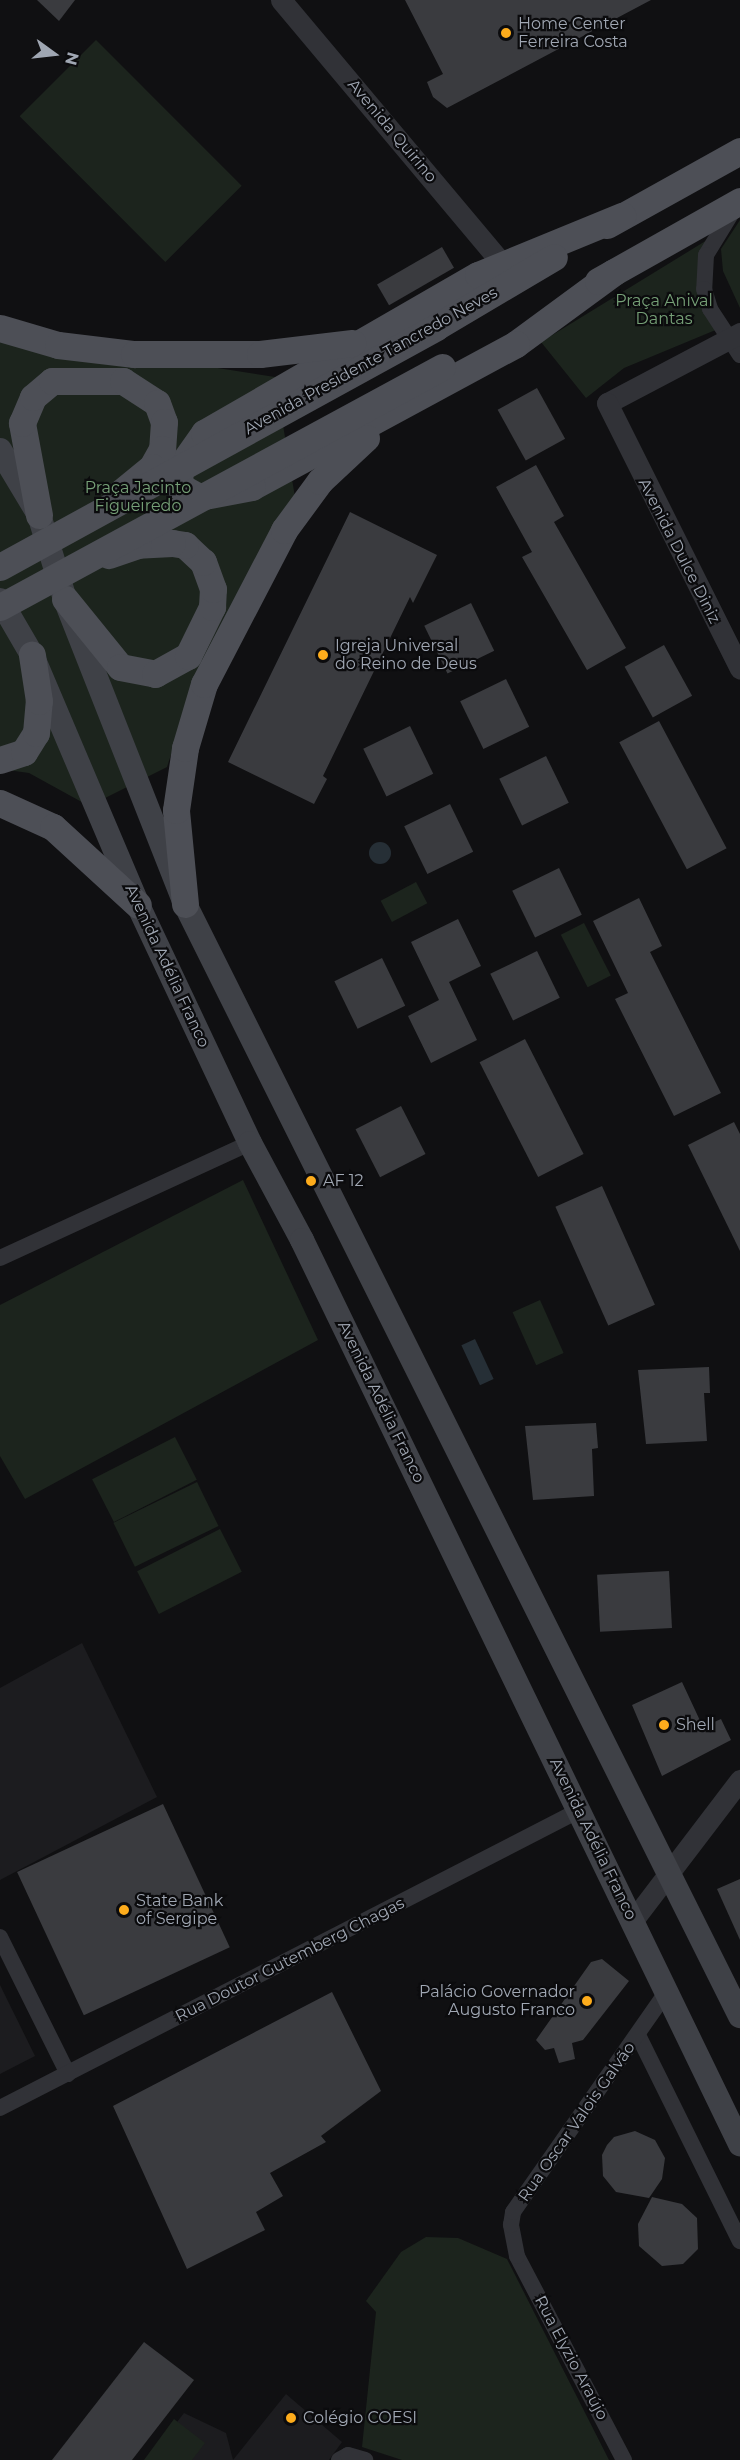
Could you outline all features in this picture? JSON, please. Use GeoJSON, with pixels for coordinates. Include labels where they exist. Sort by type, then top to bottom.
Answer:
{"type":"FeatureCollection","features":[{"type":"Feature","properties":{"kind":"main road","name":"Avenida Presidente Tancredo Neves"},"geometry":{"type":"LineString","coordinates":[[0,567],[436,327],[622,216],[740,151]]}},
{"type":"Feature","properties":{"kind":"main road"},"geometry":{"type":"LineString","coordinates":[[0,607],[85,564],[740,202]]}},
{"type":"Feature","properties":{"kind":"main road"},"geometry":{"type":"LineString","coordinates":[[614,272],[516,344],[390,416],[252,487],[199,497],[179,486],[180,467],[204,433],[502,263],[622,216]]}},
{"type":"Feature","properties":{"kind":"main road"},"geometry":{"type":"LineString","coordinates":[[0,328],[58,345],[134,354],[260,354],[365,341]]}},
{"type":"Feature","properties":{"kind":"main road"},"geometry":{"type":"LineString","coordinates":[[99,511],[158,458],[164,436],[161,411],[150,396],[123,381],[52,381],[33,397],[22,423],[39,515],[65,599],[185,904],[492,1527],[672,1873],[740,2016]]}},
{"type":"Feature","properties":{"kind":"main road"},"geometry":{"type":"LineString","coordinates":[[185,904],[176,810],[184,748],[204,684],[284,530],[320,481],[390,416]]}},
{"type":"Feature","properties":{"kind":"main road"},"geometry":{"type":"LineString","coordinates":[[2,457],[39,515]]}},
{"type":"Feature","properties":{"kind":"main road"},"geometry":{"type":"LineString","coordinates":[[65,599],[112,660],[130,672],[165,671],[188,656],[212,607],[210,574],[196,553],[172,543],[138,545],[85,564]]}},
{"type":"Feature","properties":{"kind":"main road","name":"Avenida Adélia Franco"},"geometry":{"type":"LineString","coordinates":[[0,600],[32,655],[138,904],[250,1143],[302,1240],[578,1811],[634,1919],[665,1994],[740,2144]]}},
{"type":"Feature","properties":{"kind":"main road"},"geometry":{"type":"LineString","coordinates":[[2,760],[24,752],[36,733],[39,701],[32,655]]}},
{"type":"Feature","properties":{"kind":"main road"},"geometry":{"type":"LineString","coordinates":[[0,803],[53,827],[138,904]]}},
{"type":"Feature","properties":{"kind":"street","name":"Avenida Quirino"},"geometry":{"type":"LineString","coordinates":[[281,0],[502,263]]}},
{"type":"Feature","properties":{"kind":"street"},"geometry":{"type":"LineString","coordinates":[[737,342],[711,309],[704,267],[740,202]]}},
{"type":"Feature","properties":{"kind":"street","name":"Avenida Dulce Diniz"},"geometry":{"type":"LineString","coordinates":[[737,342],[608,399],[619,433],[739,665]]}},
{"type":"Feature","properties":{"kind":"street"},"geometry":{"type":"LineString","coordinates":[[0,1258],[250,1143]]}},
{"type":"Feature","properties":{"kind":"street"},"geometry":{"type":"LineString","coordinates":[[634,1919],[672,1873],[740,1780]]}},
{"type":"Feature","properties":{"kind":"street","name":"Rua Doutor Gutemberg Chagas"},"geometry":{"type":"LineString","coordinates":[[0,2108],[578,1811]]}},
{"type":"Feature","properties":{"kind":"street"},"geometry":{"type":"LineString","coordinates":[[0,1937],[68,2074]]}},
{"type":"Feature","properties":{"kind":"street","name":"Rua Oscar Valois Galvão"},"geometry":{"type":"LineString","coordinates":[[517,2256],[513,2212],[638,2036],[665,1994]]}},
{"type":"Feature","properties":{"kind":"street"},"geometry":{"type":"LineString","coordinates":[[638,2036],[740,2241]]}},
{"type":"Feature","properties":{"kind":"street","name":"Rua Elyzio Araújo"},"geometry":{"type":"LineString","coordinates":[[517,2256],[624,2460]]}},
{"type":"Feature","properties":{"kind":"street"},"geometry":{"type":"LineString","coordinates":[[342,2457],[366,2460]]}},
{"type":"Feature","properties":{"kind":"shaded area"},"geometry":{"type":"Polygon","coordinates":[[[380,842],[388,845],[391,853],[388,861],[380,864],[372,861],[369,853],[372,845],[380,842]]]}},
{"type":"Feature","properties":{"kind":"shaded area"},"geometry":{"type":"Polygon","coordinates":[[[475,1339],[494,1379],[480,1385],[461,1345],[475,1339]]]}},
{"type":"Feature","properties":{"kind":"shaded area"},"geometry":{"type":"Polygon","coordinates":[[[82,1643],[157,1797],[0,1880],[0,1688],[82,1643]]]}},
{"type":"Feature","properties":{"kind":"shaded area"},"geometry":{"type":"Polygon","coordinates":[[[0,1985],[35,2056],[0,2074],[0,1985]]]}},
{"type":"Feature","properties":{"kind":"shaded area","name":"Colégio COESI"},"geometry":{"type":"Polygon","coordinates":[[[286,2394],[342,2442],[329,2460],[233,2460],[286,2394]]]}},
{"type":"Feature","properties":{"kind":"shaded area"},"geometry":{"type":"Polygon","coordinates":[[[184,2413],[226,2433],[233,2460],[148,2460],[184,2413]]]}},
{"type":"Feature","properties":{"kind":"green space"},"geometry":{"type":"Polygon","coordinates":[[[96,40],[242,186],[165,262],[20,116],[96,40]]]}},
{"type":"Feature","properties":{"kind":"green space","name":"Praça Anival Dantas"},"geometry":{"type":"Polygon","coordinates":[[[740,220],[740,308],[723,271],[721,249],[740,220]]]}},
{"type":"Feature","properties":{"kind":"green space","name":"Praça Anival Dantas"},"geometry":{"type":"Polygon","coordinates":[[[712,237],[700,267],[718,329],[624,368],[586,398],[541,342],[712,237]]]}},
{"type":"Feature","properties":{"kind":"green space","name":"Praça Jacinto Figueiredo"},"geometry":{"type":"Polygon","coordinates":[[[0,334],[275,377],[295,497],[196,677],[167,767],[89,806],[29,773],[0,769],[0,334]]]}},
{"type":"Feature","properties":{"kind":"green space"},"geometry":{"type":"Polygon","coordinates":[[[416,882],[427,903],[392,922],[381,901],[416,882]]]}},
{"type":"Feature","properties":{"kind":"green space"},"geometry":{"type":"Polygon","coordinates":[[[584,923],[611,976],[588,987],[561,935],[584,923]]]}},
{"type":"Feature","properties":{"kind":"green space"},"geometry":{"type":"Polygon","coordinates":[[[243,1180],[318,1340],[25,1499],[0,1456],[0,1305],[243,1180]]]}},
{"type":"Feature","properties":{"kind":"green space"},"geometry":{"type":"Polygon","coordinates":[[[540,1300],[564,1353],[536,1365],[513,1312],[540,1300]]]}},
{"type":"Feature","properties":{"kind":"green space"},"geometry":{"type":"Polygon","coordinates":[[[175,1437],[197,1480],[114,1522],[92,1479],[175,1437]]]}},
{"type":"Feature","properties":{"kind":"green space"},"geometry":{"type":"Polygon","coordinates":[[[197,1482],[218,1526],[135,1567],[113,1523],[197,1482]]]}},
{"type":"Feature","properties":{"kind":"green space"},"geometry":{"type":"Polygon","coordinates":[[[220,1529],[242,1572],[159,1614],[137,1571],[220,1529]]]}},
{"type":"Feature","properties":{"kind":"green space"},"geometry":{"type":"Polygon","coordinates":[[[426,2237],[458,2238],[507,2259],[609,2460],[402,2460],[362,2447],[376,2312],[366,2301],[401,2252],[426,2237]]]}},
{"type":"Feature","properties":{"kind":"green space"},"geometry":{"type":"Polygon","coordinates":[[[174,2419],[205,2443],[192,2460],[144,2460],[174,2419]]]}},
{"type":"Feature","properties":{"kind":"building"},"geometry":{"type":"Polygon","coordinates":[[[37,0],[75,0],[59,21],[37,0]]]}},
{"type":"Feature","properties":{"kind":"building","name":"Home Center Ferreira Costa"},"geometry":{"type":"Polygon","coordinates":[[[405,0],[651,0],[447,108],[433,97],[427,82],[443,74],[405,0]]]}},
{"type":"Feature","properties":{"kind":"building"},"geometry":{"type":"Polygon","coordinates":[[[442,247],[454,268],[389,305],[377,284],[442,247]]]}},
{"type":"Feature","properties":{"kind":"building"},"geometry":{"type":"Polygon","coordinates":[[[537,388],[565,439],[526,461],[498,410],[537,388]]]}},
{"type":"Feature","properties":{"kind":"building"},"geometry":{"type":"Polygon","coordinates":[[[536,465],[564,516],[554,522],[626,648],[587,670],[522,557],[532,552],[496,487],[536,465]]]}},
{"type":"Feature","properties":{"kind":"building"},"geometry":{"type":"Polygon","coordinates":[[[350,512],[437,555],[413,603],[410,597],[323,776],[327,779],[314,804],[228,762],[350,512]]]}},
{"type":"Feature","properties":{"kind":"building"},"geometry":{"type":"Polygon","coordinates":[[[471,603],[494,651],[447,673],[424,626],[471,603]]]}},
{"type":"Feature","properties":{"kind":"building"},"geometry":{"type":"Polygon","coordinates":[[[664,645],[692,696],[653,718],[625,667],[664,645]]]}},
{"type":"Feature","properties":{"kind":"building"},"geometry":{"type":"Polygon","coordinates":[[[506,679],[529,727],[483,749],[460,701],[506,679]]]}},
{"type":"Feature","properties":{"kind":"building"},"geometry":{"type":"Polygon","coordinates":[[[659,721],[727,848],[687,869],[619,742],[659,721]]]}},
{"type":"Feature","properties":{"kind":"building"},"geometry":{"type":"Polygon","coordinates":[[[410,726],[433,774],[386,796],[363,749],[410,726]]]}},
{"type":"Feature","properties":{"kind":"building"},"geometry":{"type":"Polygon","coordinates":[[[546,756],[569,803],[522,826],[499,779],[546,756]]]}},
{"type":"Feature","properties":{"kind":"building"},"geometry":{"type":"Polygon","coordinates":[[[450,804],[473,852],[427,874],[404,826],[450,804]]]}},
{"type":"Feature","properties":{"kind":"building"},"geometry":{"type":"Polygon","coordinates":[[[559,868],[582,915],[535,938],[512,891],[559,868]]]}},
{"type":"Feature","properties":{"kind":"building"},"geometry":{"type":"Polygon","coordinates":[[[639,898],[662,946],[650,952],[721,1093],[674,1116],[615,999],[628,993],[593,921],[639,898]]]}},
{"type":"Feature","properties":{"kind":"building"},"geometry":{"type":"Polygon","coordinates":[[[458,919],[481,966],[449,982],[477,1040],[431,1063],[408,1016],[439,1000],[411,942],[458,919]]]}},
{"type":"Feature","properties":{"kind":"building"},"geometry":{"type":"Polygon","coordinates":[[[537,951],[560,998],[513,1021],[490,974],[537,951]]]}},
{"type":"Feature","properties":{"kind":"building"},"geometry":{"type":"Polygon","coordinates":[[[382,958],[405,1006],[358,1029],[334,981],[382,958]]]}},
{"type":"Feature","properties":{"kind":"building"},"geometry":{"type":"Polygon","coordinates":[[[525,1039],[584,1154],[538,1177],[480,1062],[525,1039]]]}},
{"type":"Feature","properties":{"kind":"building"},"geometry":{"type":"Polygon","coordinates":[[[401,1106],[426,1154],[380,1177],[356,1129],[401,1106]]]}},
{"type":"Feature","properties":{"kind":"building"},"geometry":{"type":"Polygon","coordinates":[[[734,1122],[740,1134],[740,1251],[688,1145],[734,1122]]]}},
{"type":"Feature","properties":{"kind":"building"},"geometry":{"type":"Polygon","coordinates":[[[602,1186],[655,1305],[608,1326],[555,1207],[602,1186]]]}},
{"type":"Feature","properties":{"kind":"building"},"geometry":{"type":"Polygon","coordinates":[[[709,1367],[710,1393],[704,1393],[707,1441],[646,1444],[638,1370],[709,1367]]]}},
{"type":"Feature","properties":{"kind":"building"},"geometry":{"type":"Polygon","coordinates":[[[596,1423],[598,1448],[592,1449],[594,1496],[533,1500],[525,1426],[596,1423]]]}},
{"type":"Feature","properties":{"kind":"building"},"geometry":{"type":"Polygon","coordinates":[[[669,1571],[672,1628],[600,1632],[597,1575],[669,1571]]]}},
{"type":"Feature","properties":{"kind":"building","name":"Shell"},"geometry":{"type":"Polygon","coordinates":[[[682,1682],[703,1727],[721,1719],[731,1740],[662,1776],[632,1705],[682,1682]]]}},
{"type":"Feature","properties":{"kind":"building","name":"State Bank of Sergipe"},"geometry":{"type":"Polygon","coordinates":[[[163,1804],[230,1947],[84,2015],[17,1872],[163,1804]]]}},
{"type":"Feature","properties":{"kind":"building"},"geometry":{"type":"Polygon","coordinates":[[[740,1879],[740,1940],[717,1889],[740,1879]]]}},
{"type":"Feature","properties":{"kind":"building","name":"Palácio Governador Augusto Franco"},"geometry":{"type":"Polygon","coordinates":[[[602,1959],[629,1981],[583,2040],[572,2043],[575,2059],[559,2063],[554,2048],[545,2050],[536,2040],[591,1962],[602,1959]]]}},
{"type":"Feature","properties":{"kind":"building"},"geometry":{"type":"Polygon","coordinates":[[[332,1992],[381,2091],[321,2136],[326,2142],[270,2173],[283,2196],[256,2212],[265,2230],[187,2269],[113,2106],[332,1992]]]}},
{"type":"Feature","properties":{"kind":"building"},"geometry":{"type":"Polygon","coordinates":[[[635,2131],[655,2140],[665,2158],[662,2179],[649,2198],[616,2192],[603,2176],[602,2155],[607,2145],[614,2137],[635,2131]]]}},
{"type":"Feature","properties":{"kind":"building"},"geometry":{"type":"Polygon","coordinates":[[[652,2197],[682,2204],[697,2218],[698,2249],[683,2264],[662,2266],[639,2246],[638,2224],[652,2197]]]}},
{"type":"Feature","properties":{"kind":"building"},"geometry":{"type":"Polygon","coordinates":[[[144,2342],[194,2380],[132,2460],[52,2460],[144,2342]]]}},
{"type":"Feature","properties":{"kind":"place","name":"Home Center Ferreira Costa"},"geometry":{"type":"Point","coordinates":[506,33]}},
{"type":"Feature","properties":{"kind":"place","name":"Igreja Universal do Reino de Deus"},"geometry":{"type":"Point","coordinates":[323,655]}},
{"type":"Feature","properties":{"kind":"place","name":"AF 12"},"geometry":{"type":"Point","coordinates":[311,1181]}},
{"type":"Feature","properties":{"kind":"place","name":"Shell"},"geometry":{"type":"Point","coordinates":[664,1725]}},
{"type":"Feature","properties":{"kind":"place","name":"State Bank of Sergipe"},"geometry":{"type":"Point","coordinates":[124,1910]}},
{"type":"Feature","properties":{"kind":"place","name":"Palácio Governador Augusto Franco"},"geometry":{"type":"Point","coordinates":[587,2001]}},
{"type":"Feature","properties":{"kind":"place","name":"Colégio COESI"},"geometry":{"type":"Point","coordinates":[291,2418]}}]}
